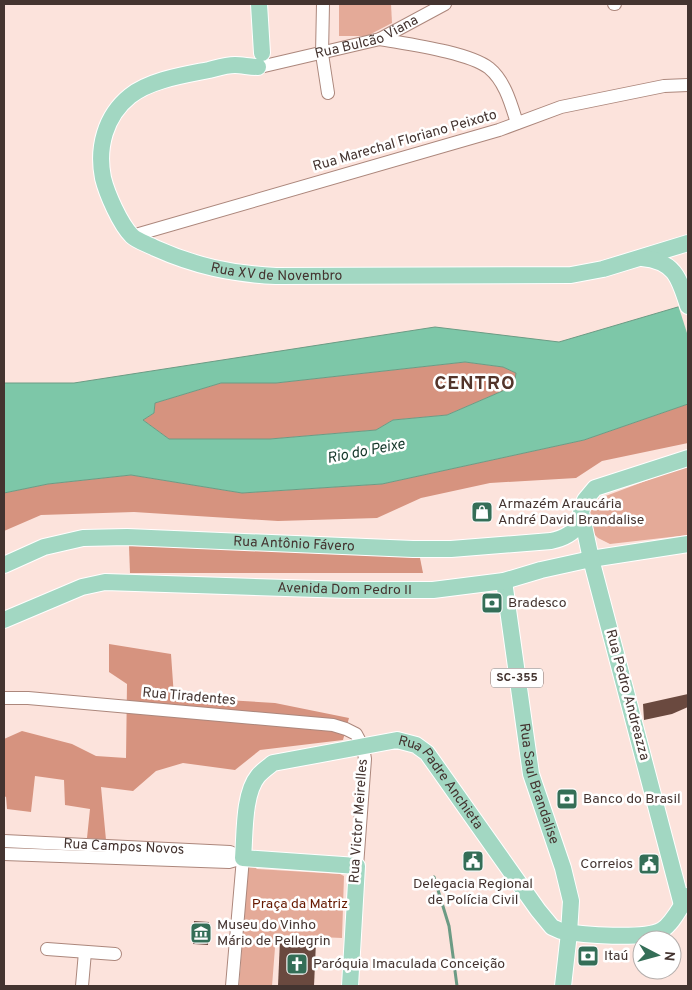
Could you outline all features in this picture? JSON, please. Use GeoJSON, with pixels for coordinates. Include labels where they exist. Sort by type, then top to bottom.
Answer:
{"type":"FeatureCollection","features":[{"type":"Feature","properties":{"kind":"main road"},"geometry":{"type":"LineString","coordinates":[[259,4],[261,15],[259,58]]}},
{"type":"Feature","properties":{"kind":"main road","name":"Rua Bulcão Viana"},"geometry":{"type":"LineString","coordinates":[[132,236],[114,209],[106,190],[100,151],[107,124],[130,96],[147,87],[168,78],[259,58]]}},
{"type":"Feature","properties":{"kind":"main road","name":"Rua XV de Novembro"},"geometry":{"type":"LineString","coordinates":[[132,236],[178,258],[203,267],[259,275],[571,275],[603,269],[688,245]]}},
{"type":"Feature","properties":{"kind":"main road"},"geometry":{"type":"LineString","coordinates":[[684,294],[680,261],[688,245]]}},
{"type":"Feature","properties":{"kind":"main road"},"geometry":{"type":"LineString","coordinates":[[642,258],[655,259],[666,263],[684,294]]}},
{"type":"Feature","properties":{"kind":"main road","name":"Rua Pedro Andreazza"},"geometry":{"type":"LineString","coordinates":[[685,901],[591,559],[582,522],[582,507],[595,488],[688,458]]}},
{"type":"Feature","properties":{"kind":"main road"},"geometry":{"type":"LineString","coordinates":[[568,564],[571,560],[573,546],[564,538],[582,522]]}},
{"type":"Feature","properties":{"kind":"main road","name":"Rua Antônio Fávero"},"geometry":{"type":"LineString","coordinates":[[4,565],[44,547],[83,538],[127,537],[413,550],[533,543],[564,538]]}},
{"type":"Feature","properties":{"kind":"main road","name":"Avenida Dom Pedro II"},"geometry":{"type":"LineString","coordinates":[[5,617],[82,587],[105,582],[349,590],[433,590],[504,581],[591,559],[688,544]]}},
{"type":"Feature","properties":{"kind":"main road","name":"Rua Saul Brandalise"},"geometry":{"type":"LineString","coordinates":[[504,581],[531,774],[563,868],[571,901],[563,986]]}},
{"type":"Feature","properties":{"kind":"main road","name":"Rua Padre Anchieta"},"geometry":{"type":"LineString","coordinates":[[243,858],[250,790],[257,777],[273,763],[397,740],[416,744],[427,754],[552,928],[569,933]]}},
{"type":"Feature","properties":{"kind":"main road","name":"Rua Campos Novos"},"geometry":{"type":"LineString","coordinates":[[243,858],[357,866]]}},
{"type":"Feature","properties":{"kind":"main road","name":"Rua Victor Meirelles"},"geometry":{"type":"LineString","coordinates":[[350,986],[357,866]]}},
{"type":"Feature","properties":{"kind":"main road"},"geometry":{"type":"LineString","coordinates":[[569,933],[636,936],[652,934],[663,929],[672,920],[685,901]]}},
{"type":"Feature","properties":{"kind":"street"},"geometry":{"type":"LineString","coordinates":[[323,4],[322,54],[328,93]]}},
{"type":"Feature","properties":{"kind":"street","name":"Rua Bulcão Viana"},"geometry":{"type":"LineString","coordinates":[[259,58],[285,62],[380,39],[444,4]]}},
{"type":"Feature","properties":{"kind":"street"},"geometry":{"type":"LineString","coordinates":[[380,39],[472,59],[489,68],[507,94],[517,123]]}},
{"type":"Feature","properties":{"kind":"street","name":"Rua Marechal Floriano Peixoto"},"geometry":{"type":"LineString","coordinates":[[132,236],[498,130],[561,107],[664,86],[688,85]]}},
{"type":"Feature","properties":{"kind":"street","name":"Rua Tiradentes"},"geometry":{"type":"LineString","coordinates":[[4,698],[28,698],[333,725],[356,734],[363,747]]}},
{"type":"Feature","properties":{"kind":"street","name":"Rua Victor Meirelles"},"geometry":{"type":"LineString","coordinates":[[357,866],[364,759],[363,747]]}},
{"type":"Feature","properties":{"kind":"street"},"geometry":{"type":"LineString","coordinates":[[4,841],[4,848]]}},
{"type":"Feature","properties":{"kind":"street","name":"Rua Campos Novos"},"geometry":{"type":"LineString","coordinates":[[4,841],[230,852],[243,858]]}},
{"type":"Feature","properties":{"kind":"street","name":"Rua Campos Novos"},"geometry":{"type":"LineString","coordinates":[[4,854],[230,862],[243,858]]}},
{"type":"Feature","properties":{"kind":"street"},"geometry":{"type":"LineString","coordinates":[[232,986],[243,858]]}},
{"type":"Feature","properties":{"kind":"street"},"geometry":{"type":"LineString","coordinates":[[47,950],[115,954]]}},
{"type":"Feature","properties":{"kind":"street"},"geometry":{"type":"LineString","coordinates":[[82,986],[85,952]]}},
{"type":"Feature","properties":{"kind":"green space"},"geometry":{"type":"Polygon","coordinates":[[[339,4],[391,4],[392,23],[367,36],[339,36],[339,4]]]}},
{"type":"Feature","properties":{"kind":"green space"},"geometry":{"type":"Polygon","coordinates":[[[688,465],[688,535],[610,544],[593,533],[587,508],[595,500],[688,465]]]}},
{"type":"Feature","properties":{"kind":"green space","name":"Praça da Matriz"},"geometry":{"type":"Polygon","coordinates":[[[252,865],[257,869],[340,874],[344,876],[342,938],[276,935],[272,986],[239,986],[248,868],[252,865]]]}},
{"type":"Feature","properties":{"kind":"shaded area"},"geometry":{"type":"Polygon","coordinates":[[[465,362],[503,367],[516,373],[514,386],[447,415],[393,420],[376,430],[270,439],[169,439],[143,420],[154,413],[155,403],[221,383],[276,383],[465,362]]]}},
{"type":"Feature","properties":{"kind":"shaded area"},"geometry":{"type":"Polygon","coordinates":[[[688,404],[688,443],[602,461],[576,478],[490,483],[421,498],[377,518],[278,521],[134,512],[41,515],[4,531],[4,493],[48,484],[131,475],[242,493],[382,484],[584,440],[688,404]]]}},
{"type":"Feature","properties":{"kind":"shaded area"},"geometry":{"type":"Polygon","coordinates":[[[129,546],[419,553],[423,573],[130,573],[129,546]]]}},
{"type":"Feature","properties":{"kind":"shaded area"},"geometry":{"type":"Polygon","coordinates":[[[109,644],[171,654],[174,697],[275,703],[349,718],[343,740],[260,750],[235,770],[183,763],[156,771],[133,791],[101,787],[106,840],[87,838],[90,809],[65,805],[64,780],[35,776],[31,812],[7,809],[6,797],[4,796],[4,739],[22,731],[72,744],[96,756],[126,758],[127,684],[109,672],[109,644]]]}},
{"type":"Feature","properties":{"kind":"water","name":"Rio do Peixe"},"geometry":{"type":"Polygon","coordinates":[[[688,304],[688,404],[584,440],[382,484],[242,493],[131,475],[48,484],[4,493],[4,383],[74,383],[435,327],[559,342],[688,304]],[[465,362],[276,383],[221,383],[155,403],[154,413],[143,420],[169,439],[270,439],[376,430],[393,420],[447,415],[514,386],[516,373],[503,367],[465,362]]]}},
{"type":"Feature","properties":{"kind":"pier"},"geometry":{"type":"Polygon","coordinates":[[[688,302],[688,336],[678,305],[688,302]]]}},
{"type":"Feature","properties":{"kind":"building"},"geometry":{"type":"Polygon","coordinates":[[[688,694],[688,707],[672,714],[644,720],[643,704],[688,694]]]}},
{"type":"Feature","properties":{"kind":"building","name":"Museu do Vinho Mário de Pellegrin"},"geometry":{"type":"Polygon","coordinates":[[[194,921],[209,922],[208,945],[193,944],[194,921]]]}},
{"type":"Feature","properties":{"kind":"building","name":"Paróquia Imaculada Conceição"},"geometry":{"type":"Polygon","coordinates":[[[280,940],[316,942],[314,986],[278,986],[280,940]]]}},
{"type":"Feature","properties":{"kind":"waterway"},"geometry":{"type":"LineString","coordinates":[[434,877],[449,926],[457,986]]}},
{"type":"Feature","properties":{"kind":"place","name":"Armazém Araucária André David Brandalise"},"geometry":{"type":"Point","coordinates":[482,512]}},
{"type":"Feature","properties":{"kind":"place","name":"Bradesco"},"geometry":{"type":"Point","coordinates":[492,603]}},
{"type":"Feature","properties":{"kind":"place","name":"Banco do Brasil"},"geometry":{"type":"Point","coordinates":[567,799]}},
{"type":"Feature","properties":{"kind":"place","name":"Delegacia Regional de Polícia Civil"},"geometry":{"type":"Point","coordinates":[473,861]}},
{"type":"Feature","properties":{"kind":"place","name":"Correios"},"geometry":{"type":"Point","coordinates":[649,864]}},
{"type":"Feature","properties":{"kind":"place","name":"Museu do Vinho Mário de Pellegrin"},"geometry":{"type":"Point","coordinates":[201,933]}},
{"type":"Feature","properties":{"kind":"place","name":"Itaú"},"geometry":{"type":"Point","coordinates":[588,956]}},
{"type":"Feature","properties":{"kind":"place","name":"Paróquia Imaculada Conceição"},"geometry":{"type":"Point","coordinates":[297,964]}},
{"type":"Feature","properties":{"kind":"district","name":"CENTRO"},"geometry":{"type":"Point","coordinates":[475,384]}}]}
